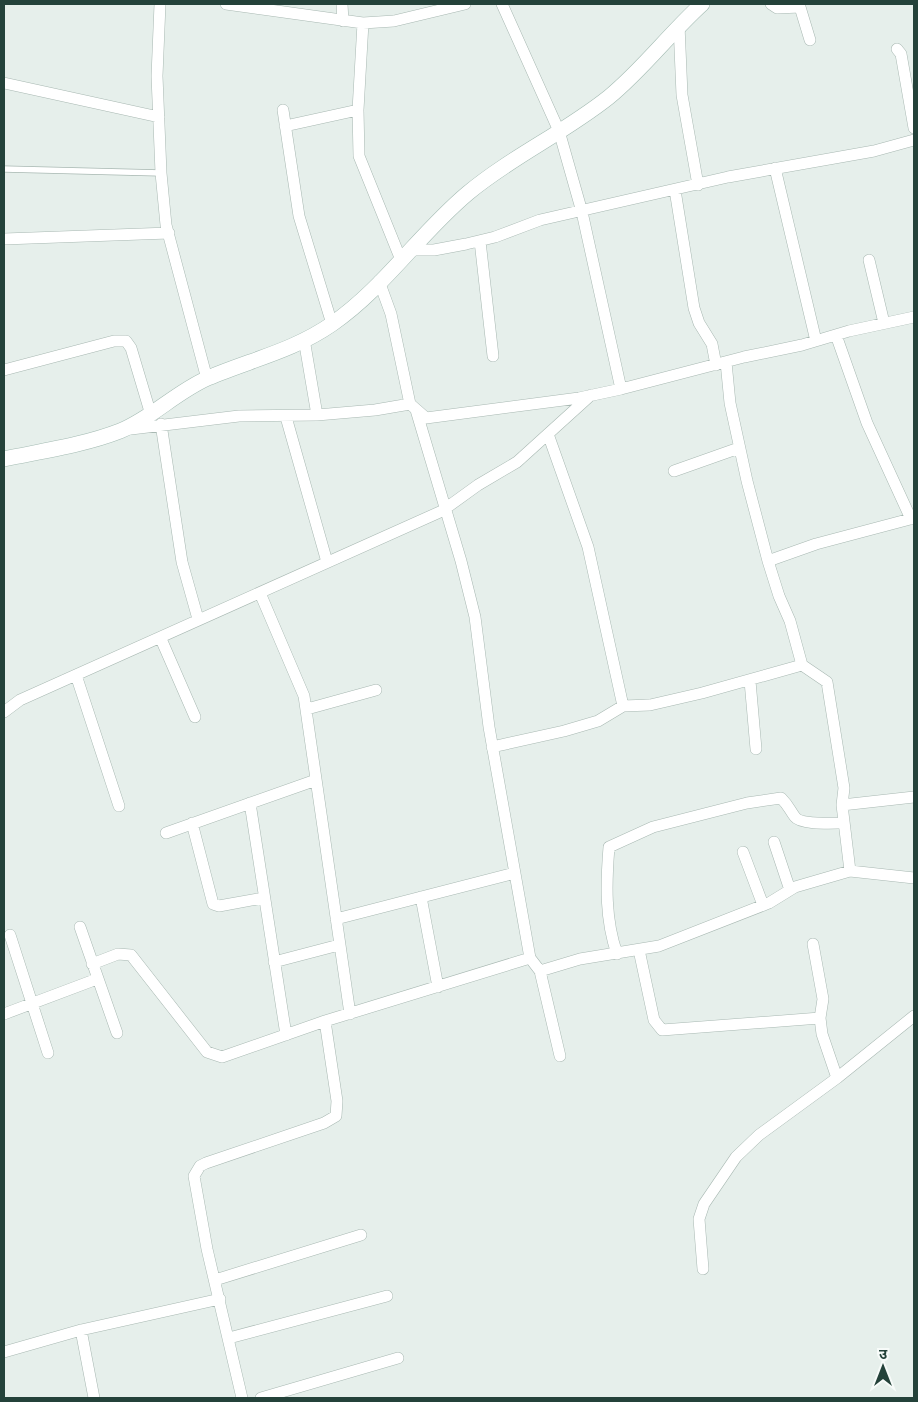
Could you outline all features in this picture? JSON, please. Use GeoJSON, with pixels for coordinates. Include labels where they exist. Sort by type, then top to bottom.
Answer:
{"type":"FeatureCollection","features":[{"type":"Feature","properties":{"kind":"street"},"geometry":{"type":"LineString","coordinates":[[160,4],[157,76],[161,173],[169,233],[207,378]]}},
{"type":"Feature","properties":{"kind":"street"},"geometry":{"type":"LineString","coordinates":[[229,4],[363,23],[394,21],[465,4]]}},
{"type":"Feature","properties":{"kind":"street"},"geometry":{"type":"LineString","coordinates":[[342,4],[343,21]]}},
{"type":"Feature","properties":{"kind":"street"},"geometry":{"type":"LineString","coordinates":[[502,4],[559,131],[582,212],[621,389]]}},
{"type":"Feature","properties":{"kind":"street"},"geometry":{"type":"LineString","coordinates":[[156,419],[175,397],[207,378],[282,352],[332,324],[468,194],[615,92],[661,48],[679,25],[702,4]]}},
{"type":"Feature","properties":{"kind":"street"},"geometry":{"type":"LineString","coordinates":[[772,4],[777,8],[800,7],[810,40]]}},
{"type":"Feature","properties":{"kind":"street"},"geometry":{"type":"LineString","coordinates":[[363,23],[358,110],[359,156],[362,166],[406,255]]}},
{"type":"Feature","properties":{"kind":"street"},"geometry":{"type":"LineString","coordinates":[[679,25],[682,94],[698,185]]}},
{"type":"Feature","properties":{"kind":"street"},"geometry":{"type":"LineString","coordinates":[[897,49],[901,54],[914,128]]}},
{"type":"Feature","properties":{"kind":"street"},"geometry":{"type":"LineString","coordinates":[[4,83],[159,117]]}},
{"type":"Feature","properties":{"kind":"street"},"geometry":{"type":"LineString","coordinates":[[283,110],[299,216],[332,324]]}},
{"type":"Feature","properties":{"kind":"street"},"geometry":{"type":"LineString","coordinates":[[285,126],[358,110]]}},
{"type":"Feature","properties":{"kind":"street"},"geometry":{"type":"LineString","coordinates":[[406,255],[480,241],[540,220],[775,168],[874,151],[914,140]]}},
{"type":"Feature","properties":{"kind":"street"},"geometry":{"type":"LineString","coordinates":[[775,168],[816,341]]}},
{"type":"Feature","properties":{"kind":"street"},"geometry":{"type":"LineString","coordinates":[[675,190],[694,308],[699,322],[721,364],[739,448],[768,561],[779,596],[790,621],[802,665],[827,682],[842,770],[844,788],[842,805],[850,871]]}},
{"type":"Feature","properties":{"kind":"street"},"geometry":{"type":"LineString","coordinates":[[4,239],[169,233]]}},
{"type":"Feature","properties":{"kind":"street"},"geometry":{"type":"LineString","coordinates":[[480,241],[493,356]]}},
{"type":"Feature","properties":{"kind":"street"},"geometry":{"type":"LineString","coordinates":[[869,260],[884,323]]}},
{"type":"Feature","properties":{"kind":"street"},"geometry":{"type":"LineString","coordinates":[[379,281],[391,314],[413,407],[446,509],[475,617],[492,747],[530,958],[540,971],[560,1056]]}},
{"type":"Feature","properties":{"kind":"street"},"geometry":{"type":"LineString","coordinates":[[4,459],[65,446],[156,419],[316,415],[413,407],[426,418],[591,395],[914,317]]}},
{"type":"Feature","properties":{"kind":"street"},"geometry":{"type":"LineString","coordinates":[[768,561],[816,544],[913,518],[867,423],[836,335]]}},
{"type":"Feature","properties":{"kind":"street"},"geometry":{"type":"LineString","coordinates":[[304,339],[316,415]]}},
{"type":"Feature","properties":{"kind":"street"},"geometry":{"type":"LineString","coordinates":[[4,370],[114,341],[126,341],[131,348],[156,419],[182,562],[198,620]]}},
{"type":"Feature","properties":{"kind":"street"},"geometry":{"type":"LineString","coordinates":[[4,709],[20,700],[161,639],[198,620],[327,562],[408,528],[446,509],[517,462],[591,395]]}},
{"type":"Feature","properties":{"kind":"street"},"geometry":{"type":"LineString","coordinates":[[286,416],[327,562]]}},
{"type":"Feature","properties":{"kind":"street"},"geometry":{"type":"LineString","coordinates":[[548,434],[588,547],[623,706]]}},
{"type":"Feature","properties":{"kind":"street"},"geometry":{"type":"LineString","coordinates":[[674,471],[739,448]]}},
{"type":"Feature","properties":{"kind":"street"},"geometry":{"type":"LineString","coordinates":[[260,593],[299,682],[307,709],[350,1014]]}},
{"type":"Feature","properties":{"kind":"street"},"geometry":{"type":"LineString","coordinates":[[161,639],[195,717]]}},
{"type":"Feature","properties":{"kind":"street"},"geometry":{"type":"LineString","coordinates":[[492,747],[564,732],[598,721],[623,706],[650,704],[750,681],[802,665]]}},
{"type":"Feature","properties":{"kind":"street"},"geometry":{"type":"LineString","coordinates":[[76,675],[119,806]]}},
{"type":"Feature","properties":{"kind":"street"},"geometry":{"type":"LineString","coordinates":[[750,681],[756,750]]}},
{"type":"Feature","properties":{"kind":"street"},"geometry":{"type":"LineString","coordinates":[[307,709],[376,690]]}},
{"type":"Feature","properties":{"kind":"street"},"geometry":{"type":"LineString","coordinates":[[166,833],[316,780]]}},
{"type":"Feature","properties":{"kind":"street"},"geometry":{"type":"LineString","coordinates":[[842,805],[914,797]]}},
{"type":"Feature","properties":{"kind":"street"},"geometry":{"type":"LineString","coordinates":[[617,954],[610,935],[606,891],[609,848],[653,827],[747,803],[781,798],[790,806],[795,818],[801,822],[844,823]]}},
{"type":"Feature","properties":{"kind":"street"},"geometry":{"type":"LineString","coordinates":[[250,802],[263,898],[286,1035]]}},
{"type":"Feature","properties":{"kind":"street"},"geometry":{"type":"LineString","coordinates":[[192,823],[213,904],[219,906],[263,898]]}},
{"type":"Feature","properties":{"kind":"street"},"geometry":{"type":"LineString","coordinates":[[774,842],[790,890]]}},
{"type":"Feature","properties":{"kind":"street"},"geometry":{"type":"LineString","coordinates":[[743,852],[763,905]]}},
{"type":"Feature","properties":{"kind":"street"},"geometry":{"type":"LineString","coordinates":[[540,971],[580,960],[658,946],[763,905],[790,890],[850,871],[914,878]]}},
{"type":"Feature","properties":{"kind":"street"},"geometry":{"type":"LineString","coordinates":[[336,919],[516,873]]}},
{"type":"Feature","properties":{"kind":"street"},"geometry":{"type":"LineString","coordinates":[[421,897],[438,987]]}},
{"type":"Feature","properties":{"kind":"street"},"geometry":{"type":"LineString","coordinates":[[80,927],[117,1034]]}},
{"type":"Feature","properties":{"kind":"street"},"geometry":{"type":"LineString","coordinates":[[10,935],[48,1053]]}},
{"type":"Feature","properties":{"kind":"street"},"geometry":{"type":"LineString","coordinates":[[813,944],[823,999],[820,1018],[824,1040],[837,1078]]}},
{"type":"Feature","properties":{"kind":"street"},"geometry":{"type":"LineString","coordinates":[[274,962],[339,945]]}},
{"type":"Feature","properties":{"kind":"street"},"geometry":{"type":"LineString","coordinates":[[639,950],[654,1020],[662,1030],[820,1018]]}},
{"type":"Feature","properties":{"kind":"street"},"geometry":{"type":"LineString","coordinates":[[92,964],[123,953],[136,958],[211,1056],[222,1057],[325,1021],[530,958]]}},
{"type":"Feature","properties":{"kind":"street"},"geometry":{"type":"LineString","coordinates":[[4,1014],[97,979]]}},
{"type":"Feature","properties":{"kind":"street"},"geometry":{"type":"LineString","coordinates":[[702,1269],[699,1219],[704,1204],[720,1177],[759,1135],[837,1078],[914,1016]]}},
{"type":"Feature","properties":{"kind":"street"},"geometry":{"type":"LineString","coordinates":[[242,1398],[205,1240],[194,1176],[200,1166],[206,1163],[324,1123],[336,1116],[337,1101],[325,1021]]}},
{"type":"Feature","properties":{"kind":"street"},"geometry":{"type":"LineString","coordinates":[[215,1280],[361,1235]]}},
{"type":"Feature","properties":{"kind":"street"},"geometry":{"type":"LineString","coordinates":[[229,1338],[387,1296]]}},
{"type":"Feature","properties":{"kind":"street"},"geometry":{"type":"LineString","coordinates":[[4,1352],[81,1330],[220,1299]]}},
{"type":"Feature","properties":{"kind":"street"},"geometry":{"type":"LineString","coordinates":[[81,1330],[94,1398]]}},
{"type":"Feature","properties":{"kind":"street"},"geometry":{"type":"LineString","coordinates":[[260,1398],[398,1358]]}},
{"type":"Feature","properties":{"kind":"lane"},"geometry":{"type":"LineString","coordinates":[[4,169],[161,173]]}}]}
